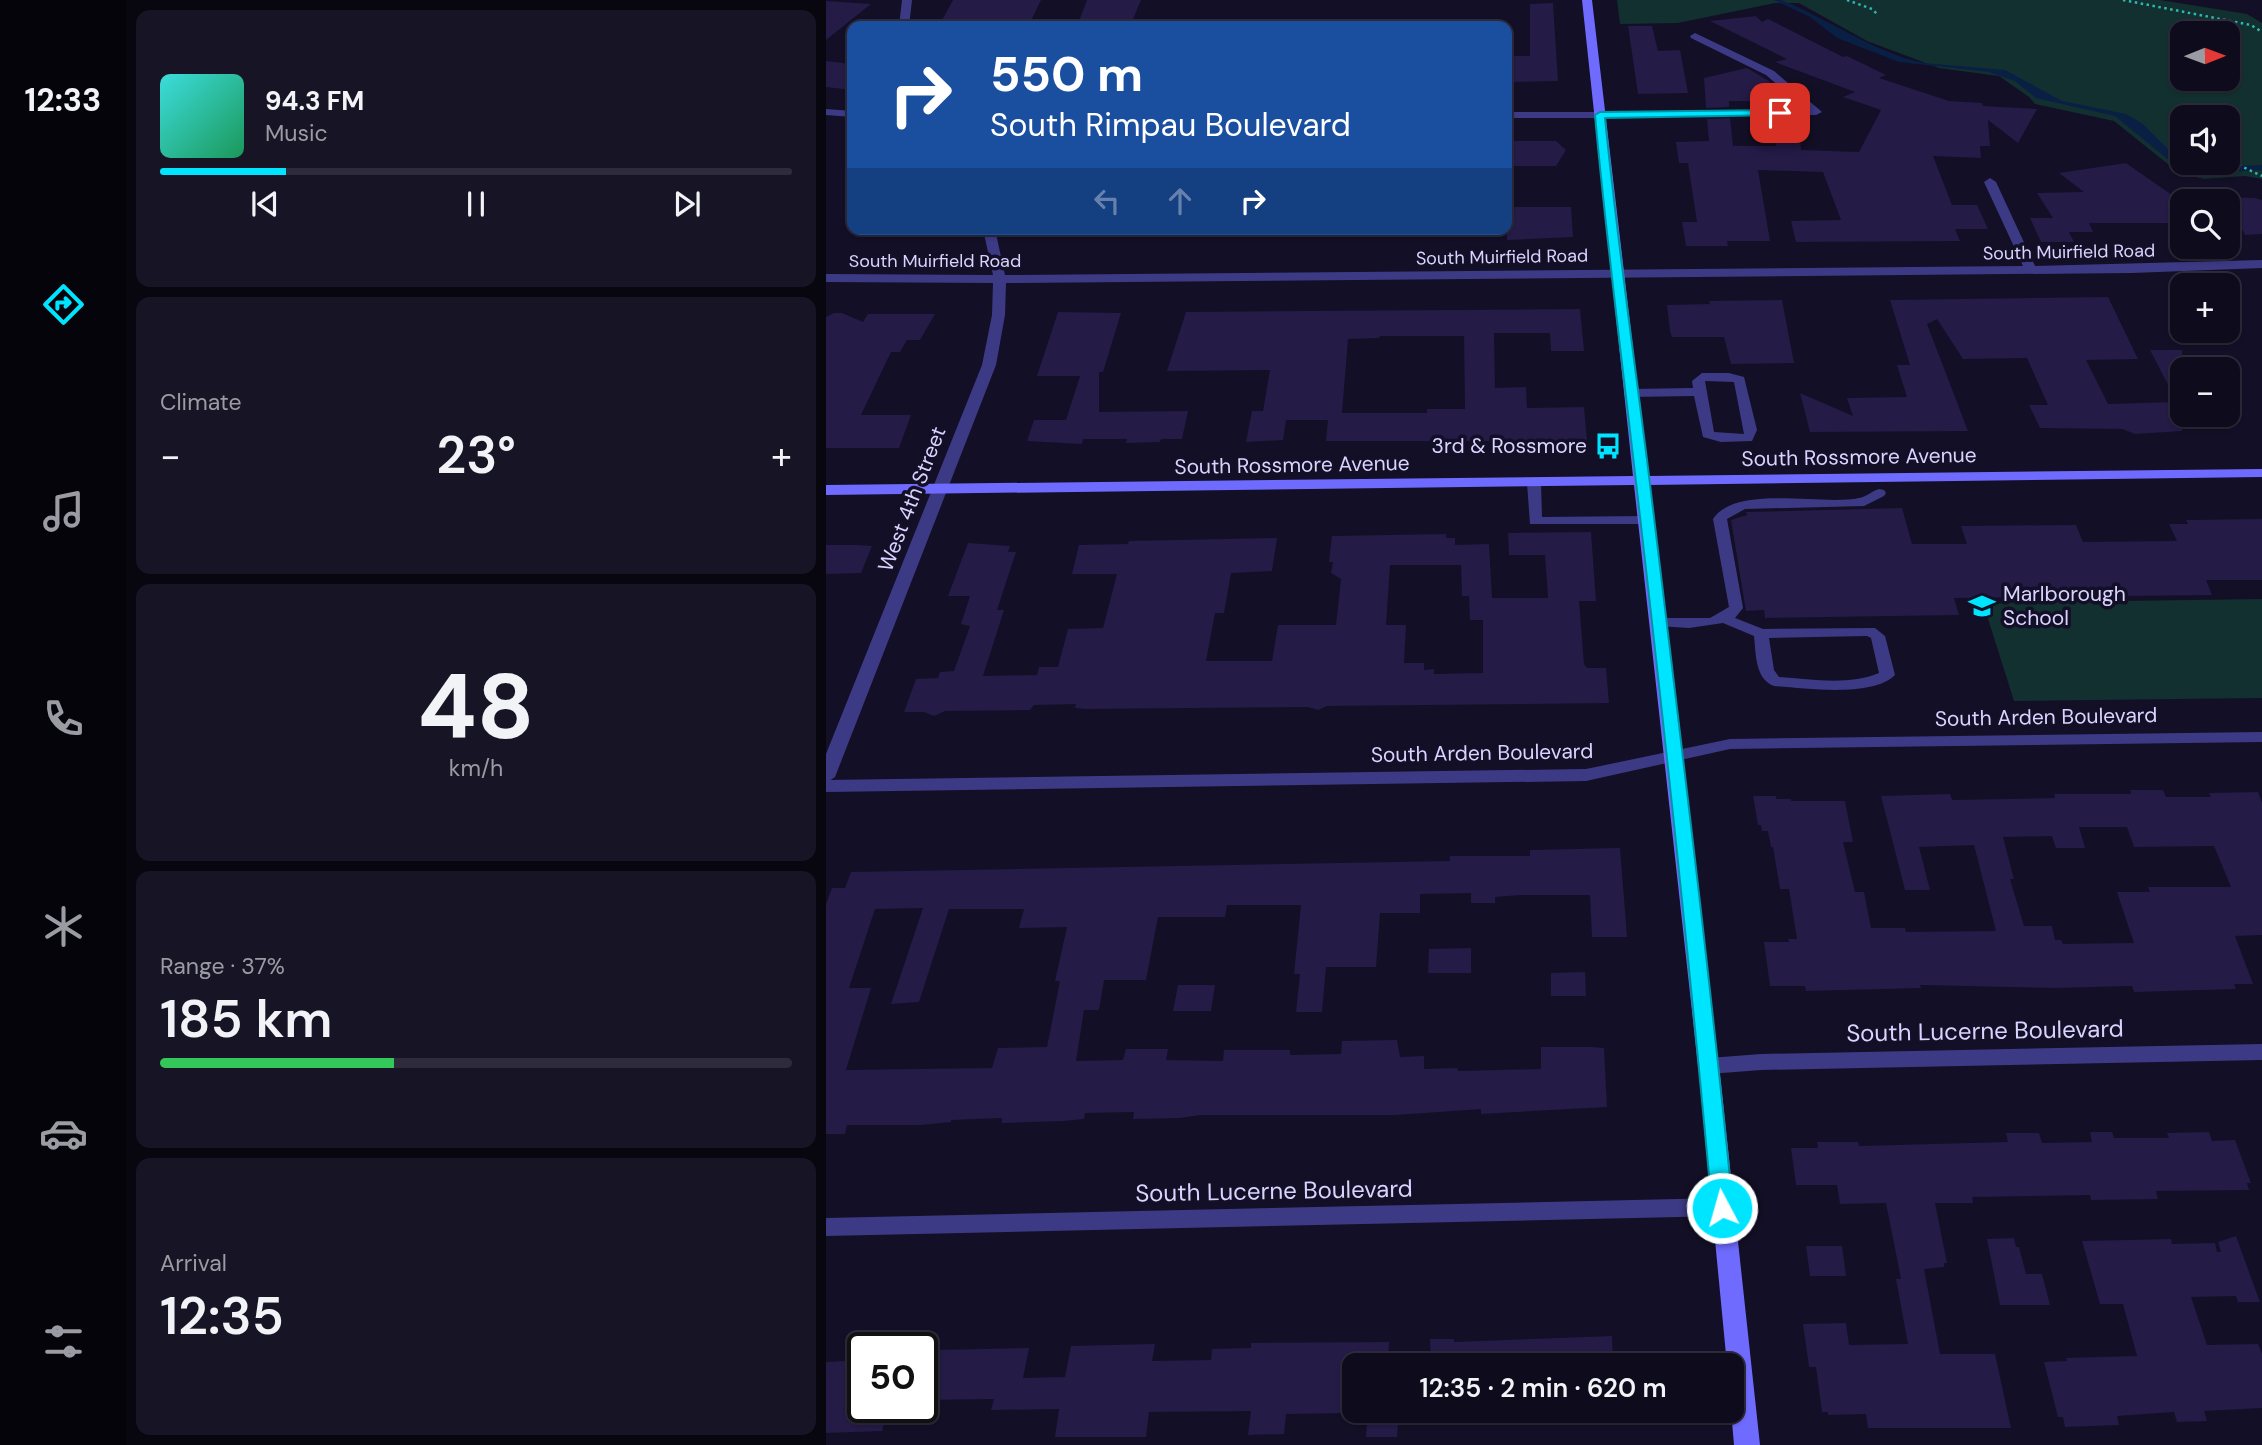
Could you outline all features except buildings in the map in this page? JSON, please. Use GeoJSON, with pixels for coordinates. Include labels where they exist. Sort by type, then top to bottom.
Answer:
{"type":"FeatureCollection","features":[{"type":"Feature","properties":{"kind":"main road"},"geometry":{"type":"LineString","coordinates":[[1587,0],[1616,274],[1643,481],[1672,758],[1709,1066],[1747,1445]]}},
{"type":"Feature","properties":{"kind":"main road","name":"South Rossmore Avenue"},"geometry":{"type":"LineString","coordinates":[[826,490],[2262,473]]}},
{"type":"Feature","properties":{"kind":"street"},"geometry":{"type":"LineString","coordinates":[[905,21],[907,0]]}},
{"type":"Feature","properties":{"kind":"street"},"geometry":{"type":"LineString","coordinates":[[1512,115],[1815,112],[1770,73],[1695,36]]}},
{"type":"Feature","properties":{"kind":"street"},"geometry":{"type":"LineString","coordinates":[[826,112],[847,114]]}},
{"type":"Feature","properties":{"kind":"street"},"geometry":{"type":"LineString","coordinates":[[1990,182],[2031,270]]}},
{"type":"Feature","properties":{"kind":"street","name":"West 4th Street"},"geometry":{"type":"LineString","coordinates":[[826,777],[989,365],[998,318],[999,279],[990,235]]}},
{"type":"Feature","properties":{"kind":"street","name":"South Muirfield Road"},"geometry":{"type":"LineString","coordinates":[[826,278],[999,279],[2031,270],[2262,264]]}},
{"type":"Feature","properties":{"kind":"street","name":"South Arden Boulevard"},"geometry":{"type":"LineString","coordinates":[[826,786],[1586,775],[1730,744],[2262,737]]}},
{"type":"Feature","properties":{"kind":"street","name":"South Lucerne Boulevard"},"geometry":{"type":"LineString","coordinates":[[1709,1066],[1761,1062],[2262,1052]]}},
{"type":"Feature","properties":{"kind":"street","name":"South Lucerne Boulevard"},"geometry":{"type":"LineString","coordinates":[[826,1227],[1722,1208]]}},
{"type":"Feature","properties":{"kind":"lane"},"geometry":{"type":"LineString","coordinates":[[1702,377],[1729,377],[1740,380],[1751,435],[1739,439],[1708,434],[1699,392],[1698,381],[1702,377]]}},
{"type":"Feature","properties":{"kind":"lane"},"geometry":{"type":"LineString","coordinates":[[1631,393],[1699,392]]}},
{"type":"Feature","properties":{"kind":"lane"},"geometry":{"type":"LineString","coordinates":[[1534,482],[1535,521],[1647,520]]}},
{"type":"Feature","properties":{"kind":"lane"},"geometry":{"type":"LineString","coordinates":[[1658,622],[1710,622],[1725,619],[1736,608],[1720,519],[1724,513],[1743,505],[1864,502],[1879,493]]}},
{"type":"Feature","properties":{"kind":"lane"},"geometry":{"type":"LineString","coordinates":[[1725,619],[1761,634],[1870,631],[1878,636],[1887,676],[1878,681],[1829,684],[1774,681],[1766,671],[1761,634]]}},
{"type":"Feature","properties":{"kind":"path"},"geometry":{"type":"LineString","coordinates":[[1847,0],[1872,9],[1878,15]]}},
{"type":"Feature","properties":{"kind":"path"},"geometry":{"type":"LineString","coordinates":[[2123,0],[2162,10],[2251,25],[2262,32]]}},
{"type":"Feature","properties":{"kind":"path"},"geometry":{"type":"LineString","coordinates":[[2240,167],[2262,176]]}},
{"type":"Feature","properties":{"kind":"green space"},"geometry":{"type":"Polygon","coordinates":[[[1617,0],[2160,0],[2247,14],[2262,23],[2262,179],[2245,176],[2204,179],[2187,175],[2240,175],[2240,105],[2170,105],[2170,166],[2114,121],[2035,104],[1999,76],[1939,68],[1867,41],[1799,3],[1775,3],[1678,23],[1620,24],[1617,0]]]}},
{"type":"Feature","properties":{"kind":"green space"},"geometry":{"type":"Polygon","coordinates":[[[2262,599],[2262,698],[2014,701],[1983,603],[2262,599]]]}},
{"type":"Feature","properties":{"kind":"water"},"geometry":{"type":"Polygon","coordinates":[[[1774,0],[1798,7],[1874,46],[1904,58],[1924,63],[2005,70],[2062,101],[2126,114],[2143,124],[2170,151],[2170,161],[2115,116],[2036,98],[2015,81],[1989,72],[1899,62],[1837,38],[1810,17],[1774,0]]]}},
{"type":"Feature","properties":{"kind":"water"},"geometry":{"type":"Polygon","coordinates":[[[2262,165],[2262,170],[2240,171],[2240,166],[2262,165]]]}},
{"type":"Feature","properties":{"kind":"place","name":"3rd & Rossmore"},"geometry":{"type":"Point","coordinates":[1608,446]}},
{"type":"Feature","properties":{"kind":"place","name":"Marlborough School"},"geometry":{"type":"Point","coordinates":[1982,606]}},
{"type":"Feature","properties":{"kind":"route"},"geometry":{"type":"LineString","coordinates":[[1722,1208],[1700,983],[1643,481],[1611,236],[1600,115],[1780,113]]}}]}
